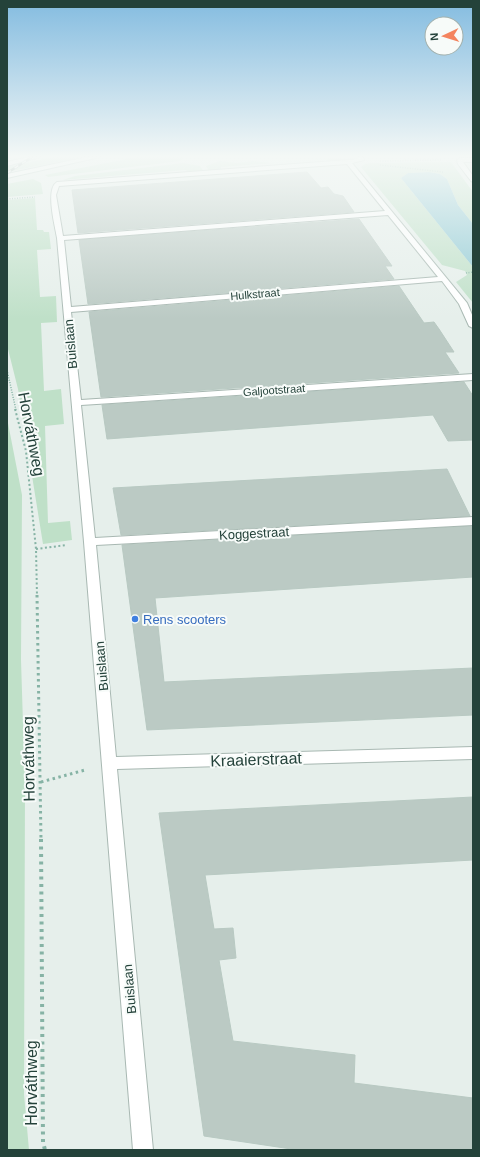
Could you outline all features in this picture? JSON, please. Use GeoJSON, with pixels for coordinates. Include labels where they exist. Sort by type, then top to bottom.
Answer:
{"type":"FeatureCollection","features":[{"type":"Feature","properties":{"kind":"street","name":"Buislaan"},"geometry":{"type":"LineString","coordinates":[[57,211],[90,542],[143,1150]]}},
{"type":"Feature","properties":{"kind":"street"},"geometry":{"type":"LineString","coordinates":[[60,238],[389,213],[463,303],[473,326]]}},
{"type":"Feature","properties":{"kind":"street","name":"Hulkstraat"},"geometry":{"type":"LineString","coordinates":[[67,310],[444,279]]}},
{"type":"Feature","properties":{"kind":"street","name":"Galjootstraat"},"geometry":{"type":"LineString","coordinates":[[76,404],[473,377]]}},
{"type":"Feature","properties":{"kind":"street","name":"Koggestraat"},"geometry":{"type":"LineString","coordinates":[[90,542],[473,521]]}},
{"type":"Feature","properties":{"kind":"street","name":"Kraaierstraat"},"geometry":{"type":"LineString","coordinates":[[110,763],[473,753]]}},
{"type":"Feature","properties":{"kind":"path","name":"Horváthweg"},"geometry":{"type":"LineString","coordinates":[[7,370],[26,452],[36,549],[41,782],[43,1142],[45,1150]]}},
{"type":"Feature","properties":{"kind":"path"},"geometry":{"type":"LineString","coordinates":[[36,549],[90,542]]}},
{"type":"Feature","properties":{"kind":"path"},"geometry":{"type":"LineString","coordinates":[[41,782],[110,763]]}},
{"type":"Feature","properties":{"kind":"green space"},"geometry":{"type":"Polygon","coordinates":[[[7,211],[36,211],[37,230],[49,232],[51,249],[37,250],[40,297],[56,296],[57,322],[41,323],[44,391],[61,389],[64,424],[45,426],[48,523],[70,521],[72,540],[43,544],[18,389],[7,345],[7,211]]]}},
{"type":"Feature","properties":{"kind":"green space"},"geometry":{"type":"Polygon","coordinates":[[[397,211],[428,211],[473,267],[473,303],[456,282],[467,275],[465,271],[442,265],[397,211]]]}},
{"type":"Feature","properties":{"kind":"green space"},"geometry":{"type":"Polygon","coordinates":[[[463,211],[473,211],[473,224],[463,211]]]}},
{"type":"Feature","properties":{"kind":"green space"},"geometry":{"type":"Polygon","coordinates":[[[7,418],[22,495],[21,660],[25,788],[24,1094],[29,1150],[7,1150],[7,418]]]}},
{"type":"Feature","properties":{"kind":"water"},"geometry":{"type":"Polygon","coordinates":[[[428,211],[463,211],[473,224],[473,267],[428,211]]]}},
{"type":"Feature","properties":{"kind":"building"},"geometry":{"type":"Polygon","coordinates":[[[75,211],[354,212],[78,233],[75,211]]]}},
{"type":"Feature","properties":{"kind":"building"},"geometry":{"type":"Polygon","coordinates":[[[359,219],[392,266],[385,266],[394,279],[88,304],[79,240],[359,219]]]}},
{"type":"Feature","properties":{"kind":"building"},"geometry":{"type":"Polygon","coordinates":[[[399,286],[424,323],[434,322],[439,329],[454,352],[445,352],[459,373],[101,397],[89,312],[399,286]]]}},
{"type":"Feature","properties":{"kind":"building"},"geometry":{"type":"Polygon","coordinates":[[[464,382],[473,396],[473,440],[448,441],[433,415],[107,439],[102,405],[464,382]]]}},
{"type":"Feature","properties":{"kind":"building"},"geometry":{"type":"Polygon","coordinates":[[[447,469],[470,516],[121,535],[113,488],[447,469]]]}},
{"type":"Feature","properties":{"kind":"building"},"geometry":{"type":"Polygon","coordinates":[[[473,526],[473,577],[155,598],[164,682],[473,668],[473,715],[147,730],[122,545],[473,526]]]}},
{"type":"Feature","properties":{"kind":"building"},"geometry":{"type":"Polygon","coordinates":[[[473,797],[473,860],[205,875],[214,929],[233,928],[236,958],[219,960],[233,1041],[355,1055],[354,1083],[473,1098],[473,1150],[298,1150],[204,1136],[159,813],[473,797]]]}},
{"type":"Feature","properties":{"kind":"place","name":"Rens scooters"},"geometry":{"type":"Point","coordinates":[135,619]}}]}
